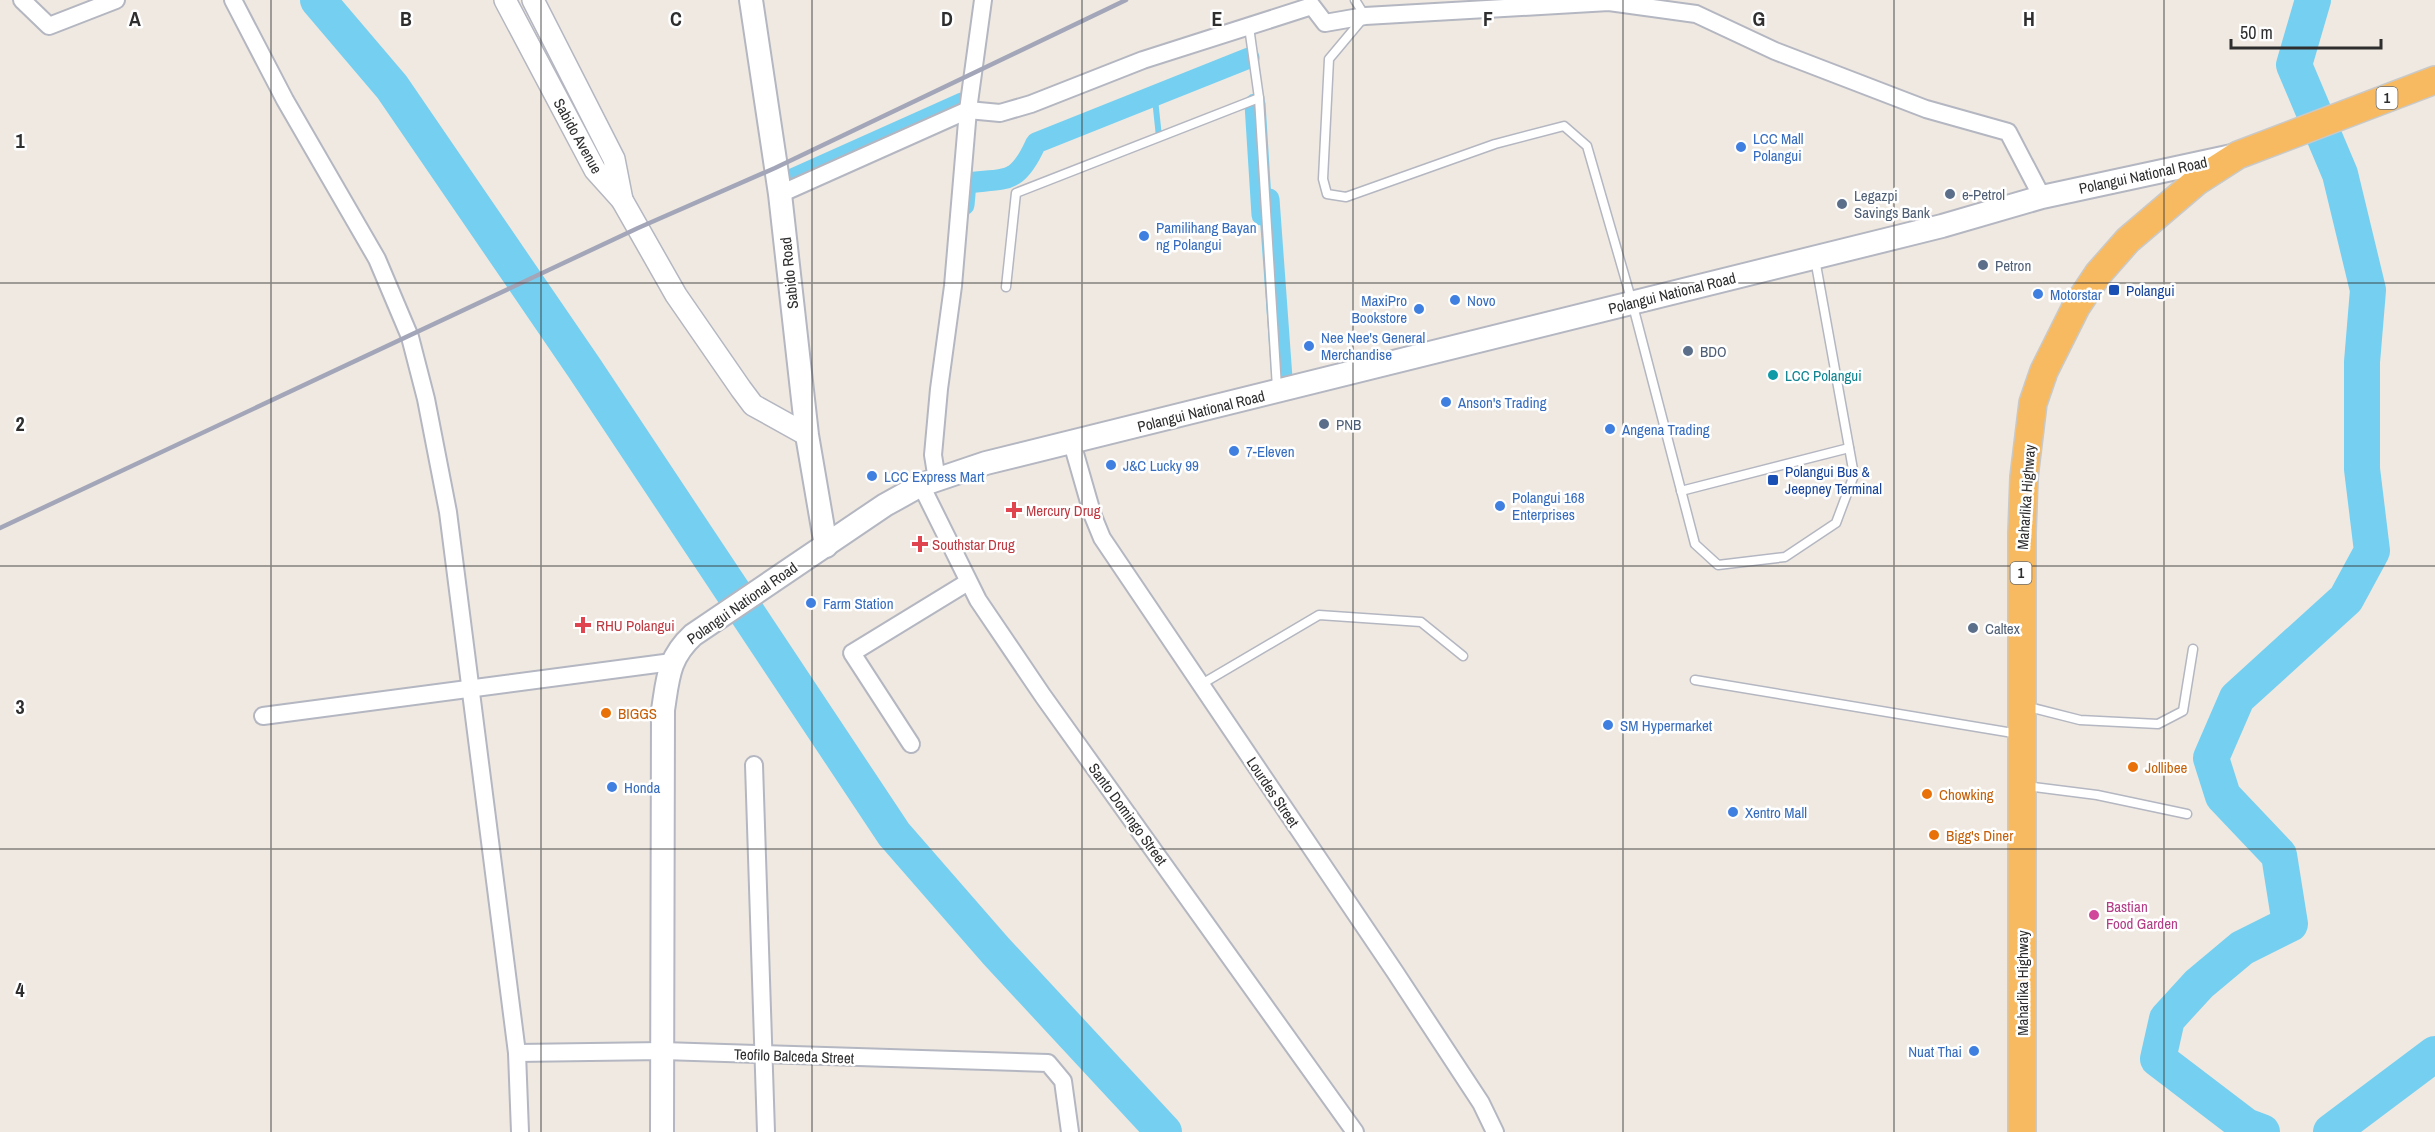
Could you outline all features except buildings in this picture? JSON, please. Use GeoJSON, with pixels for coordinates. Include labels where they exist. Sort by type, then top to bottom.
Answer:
{"type":"FeatureCollection","features":[{"type":"Feature","properties":{"kind":"highway","name":"Maharlika Highway"},"geometry":{"type":"LineString","coordinates":[[2022,1132],[2024,477],[2033,403],[2044,371],[2076,307],[2098,274],[2128,240],[2196,182],[2238,155],[2291,132],[2435,80]]}},
{"type":"Feature","properties":{"kind":"main road","name":"Sabido Road"},"geometry":{"type":"LineString","coordinates":[[752,0],[780,194],[807,435],[826,546]]}},
{"type":"Feature","properties":{"kind":"main road","name":"Polangui National Road"},"geometry":{"type":"LineString","coordinates":[[662,1132],[663,710],[672,662],[679,648],[712,621],[885,505],[929,482],[975,466],[1942,226],[2042,197],[2238,155]]}},
{"type":"Feature","properties":{"kind":"street"},"geometry":{"type":"LineString","coordinates":[[22,0],[49,26],[116,0]]}},
{"type":"Feature","properties":{"kind":"street"},"geometry":{"type":"LineString","coordinates":[[232,0],[285,100],[377,260],[410,337],[426,399],[448,512],[517,1053],[520,1132]]}},
{"type":"Feature","properties":{"kind":"street","name":"Sabido Avenue"},"geometry":{"type":"LineString","coordinates":[[505,0],[595,170],[622,200]]}},
{"type":"Feature","properties":{"kind":"street","name":"Sabido Avenue"},"geometry":{"type":"LineString","coordinates":[[533,0],[614,159],[622,200]]}},
{"type":"Feature","properties":{"kind":"street"},"geometry":{"type":"LineString","coordinates":[[929,482],[953,286],[968,110],[982,0]]}},
{"type":"Feature","properties":{"kind":"street"},"geometry":{"type":"LineString","coordinates":[[780,194],[968,110],[1000,113],[1031,104],[1143,60],[1312,6],[1325,23],[1365,15],[1610,2],[1698,7],[1775,51],[1915,105],[2008,132],[2042,197]]}},
{"type":"Feature","properties":{"kind":"street"},"geometry":{"type":"LineString","coordinates":[[622,200],[676,295],[753,405],[807,435]]}},
{"type":"Feature","properties":{"kind":"street","name":"Lourdes Street"},"geometry":{"type":"LineString","coordinates":[[1072,443],[1093,516],[1102,538],[1401,981],[1481,1103],[1495,1132]]}},
{"type":"Feature","properties":{"kind":"street","name":"Santo Domingo Street"},"geometry":{"type":"LineString","coordinates":[[929,482],[968,582],[1043,696],[1355,1132]]}},
{"type":"Feature","properties":{"kind":"street"},"geometry":{"type":"LineString","coordinates":[[911,744],[852,653],[968,582]]}},
{"type":"Feature","properties":{"kind":"street"},"geometry":{"type":"LineString","coordinates":[[263,716],[672,662]]}},
{"type":"Feature","properties":{"kind":"street"},"geometry":{"type":"LineString","coordinates":[[754,765],[766,1132]]}},
{"type":"Feature","properties":{"kind":"street","name":"Teofilo Balceda Street"},"geometry":{"type":"LineString","coordinates":[[517,1053],[663,1051],[1048,1063],[1064,1081],[1070,1132]]}},
{"type":"Feature","properties":{"kind":"lane"},"geometry":{"type":"LineString","coordinates":[[1354,0],[1365,15],[1329,59],[1323,179],[1327,194],[1346,197],[1495,144],[1564,126],[1587,146],[1632,302],[1695,544],[1718,565],[1785,557],[1836,523],[1854,475],[1815,258]]}},
{"type":"Feature","properties":{"kind":"lane"},"geometry":{"type":"LineString","coordinates":[[1249,27],[1259,98],[1278,392]]}},
{"type":"Feature","properties":{"kind":"lane"},"geometry":{"type":"LineString","coordinates":[[1006,287],[1016,193],[1259,98]]}},
{"type":"Feature","properties":{"kind":"lane"},"geometry":{"type":"LineString","coordinates":[[1681,491],[1850,448]]}},
{"type":"Feature","properties":{"kind":"lane"},"geometry":{"type":"LineString","coordinates":[[1200,685],[1319,615],[1421,622],[1462,656]]}},
{"type":"Feature","properties":{"kind":"lane"},"geometry":{"type":"LineString","coordinates":[[2022,706],[2080,720],[2158,724],[2183,711],[2193,649]]}},
{"type":"Feature","properties":{"kind":"lane"},"geometry":{"type":"LineString","coordinates":[[1695,680],[2022,734]]}},
{"type":"Feature","properties":{"kind":"lane"},"geometry":{"type":"LineString","coordinates":[[2023,785],[2097,795],[2187,814]]}},
{"type":"Feature","properties":{"kind":"waterway"},"geometry":{"type":"LineString","coordinates":[[318,0],[392,87],[585,369],[894,834],[996,951],[1164,1132]]}},
{"type":"Feature","properties":{"kind":"waterway"},"geometry":{"type":"LineString","coordinates":[[2262,1132],[2246,1126],[2158,1059],[2167,1019],[2199,984],[2242,948],[2290,924],[2279,855],[2223,796],[2211,758],[2237,698],[2346,599],[2372,551],[2362,469],[2362,362],[2368,290],[2340,174],[2294,65],[2313,0]]}},
{"type":"Feature","properties":{"kind":"waterway"},"geometry":{"type":"LineString","coordinates":[[964,205],[966,183],[1010,177],[1023,166],[1036,143],[1249,58]]}},
{"type":"Feature","properties":{"kind":"waterway"},"geometry":{"type":"LineString","coordinates":[[1155,99],[1159,137]]}},
{"type":"Feature","properties":{"kind":"waterway"},"geometry":{"type":"LineString","coordinates":[[790,180],[962,103]]}},
{"type":"Feature","properties":{"kind":"waterway"},"geometry":{"type":"LineString","coordinates":[[1255,104],[1262,215]]}},
{"type":"Feature","properties":{"kind":"waterway"},"geometry":{"type":"LineString","coordinates":[[1269,199],[1282,378]]}},
{"type":"Feature","properties":{"kind":"waterway"},"geometry":{"type":"LineString","coordinates":[[2331,1132],[2435,1054]]}},
{"type":"Feature","properties":{"kind":"railway"},"geometry":{"type":"LineString","coordinates":[[0,528],[638,228],[775,168],[1126,0]]}},
{"type":"Feature","properties":{"kind":"place","name":"LCC Mall Polangui"},"geometry":{"type":"Point","coordinates":[1741,147]}},
{"type":"Feature","properties":{"kind":"place","name":"e-Petrol"},"geometry":{"type":"Point","coordinates":[1950,194]}},
{"type":"Feature","properties":{"kind":"place","name":"Legazpi Savings Bank"},"geometry":{"type":"Point","coordinates":[1842,204]}},
{"type":"Feature","properties":{"kind":"place","name":"Pamilihang Bayan ng Polangui"},"geometry":{"type":"Point","coordinates":[1144,236]}},
{"type":"Feature","properties":{"kind":"place","name":"Petron"},"geometry":{"type":"Point","coordinates":[1983,265]}},
{"type":"Feature","properties":{"kind":"place","name":"Polangui"},"geometry":{"type":"Point","coordinates":[2114,290]}},
{"type":"Feature","properties":{"kind":"place","name":"Motorstar"},"geometry":{"type":"Point","coordinates":[2038,294]}},
{"type":"Feature","properties":{"kind":"place","name":"Novo"},"geometry":{"type":"Point","coordinates":[1455,300]}},
{"type":"Feature","properties":{"kind":"place","name":"MaxiPro Bookstore"},"geometry":{"type":"Point","coordinates":[1419,309]}},
{"type":"Feature","properties":{"kind":"place","name":"Nee Nee's General Merchandise"},"geometry":{"type":"Point","coordinates":[1309,346]}},
{"type":"Feature","properties":{"kind":"place","name":"BDO"},"geometry":{"type":"Point","coordinates":[1688,351]}},
{"type":"Feature","properties":{"kind":"place","name":"LCC Polangui"},"geometry":{"type":"Point","coordinates":[1773,375]}},
{"type":"Feature","properties":{"kind":"place","name":"Anson's Trading"},"geometry":{"type":"Point","coordinates":[1446,402]}},
{"type":"Feature","properties":{"kind":"place","name":"PNB"},"geometry":{"type":"Point","coordinates":[1324,424]}},
{"type":"Feature","properties":{"kind":"place","name":"Angena Trading"},"geometry":{"type":"Point","coordinates":[1610,429]}},
{"type":"Feature","properties":{"kind":"place","name":"7-Eleven"},"geometry":{"type":"Point","coordinates":[1234,451]}},
{"type":"Feature","properties":{"kind":"place","name":"J&C Lucky 99"},"geometry":{"type":"Point","coordinates":[1111,465]}},
{"type":"Feature","properties":{"kind":"place","name":"LCC Express Mart"},"geometry":{"type":"Point","coordinates":[872,476]}},
{"type":"Feature","properties":{"kind":"place","name":"Polangui Bus & Jeepney Terminal"},"geometry":{"type":"Point","coordinates":[1773,480]}},
{"type":"Feature","properties":{"kind":"place","name":"Polangui 168 Enterprises"},"geometry":{"type":"Point","coordinates":[1500,506]}},
{"type":"Feature","properties":{"kind":"place","name":"Mercury Drug"},"geometry":{"type":"Point","coordinates":[1014,510]}},
{"type":"Feature","properties":{"kind":"place","name":"Southstar Drug"},"geometry":{"type":"Point","coordinates":[920,544]}},
{"type":"Feature","properties":{"kind":"place","name":"Farm Station"},"geometry":{"type":"Point","coordinates":[811,603]}},
{"type":"Feature","properties":{"kind":"place","name":"RHU Polangui"},"geometry":{"type":"Point","coordinates":[583,625]}},
{"type":"Feature","properties":{"kind":"place","name":"Caltex"},"geometry":{"type":"Point","coordinates":[1973,628]}},
{"type":"Feature","properties":{"kind":"place","name":"BIGGS"},"geometry":{"type":"Point","coordinates":[606,713]}},
{"type":"Feature","properties":{"kind":"place","name":"SM Hypermarket"},"geometry":{"type":"Point","coordinates":[1608,725]}},
{"type":"Feature","properties":{"kind":"place","name":"Jollibee"},"geometry":{"type":"Point","coordinates":[2133,767]}},
{"type":"Feature","properties":{"kind":"place","name":"Honda"},"geometry":{"type":"Point","coordinates":[612,787]}},
{"type":"Feature","properties":{"kind":"place","name":"Chowking"},"geometry":{"type":"Point","coordinates":[1927,794]}},
{"type":"Feature","properties":{"kind":"place","name":"Xentro Mall"},"geometry":{"type":"Point","coordinates":[1733,812]}},
{"type":"Feature","properties":{"kind":"place","name":"Bigg's Diner"},"geometry":{"type":"Point","coordinates":[1934,835]}},
{"type":"Feature","properties":{"kind":"place","name":"Bastian Food Garden"},"geometry":{"type":"Point","coordinates":[2094,915]}},
{"type":"Feature","properties":{"kind":"place","name":"Nuat Thai"},"geometry":{"type":"Point","coordinates":[1974,1051]}}]}
